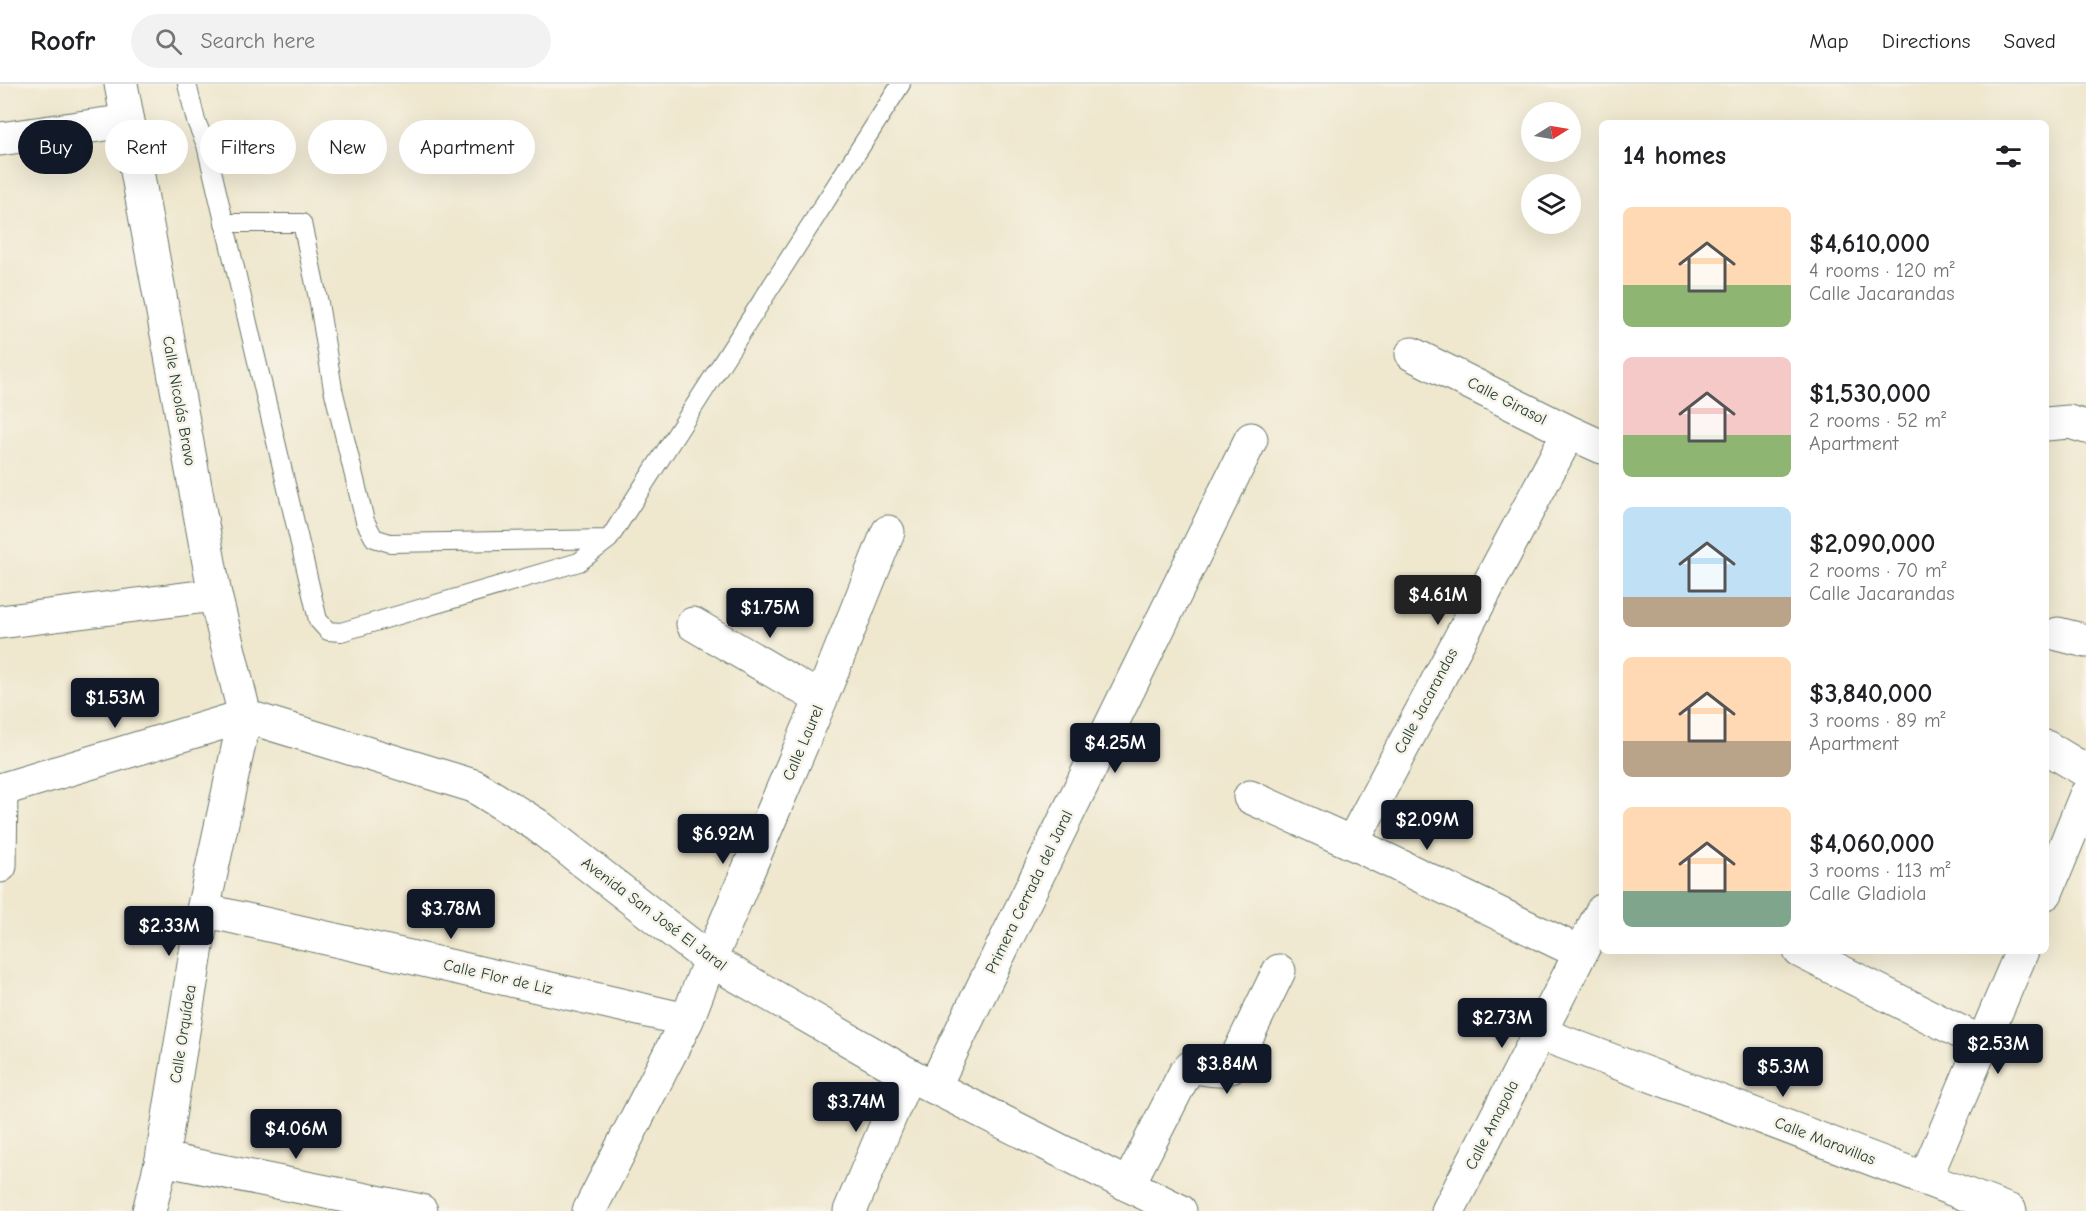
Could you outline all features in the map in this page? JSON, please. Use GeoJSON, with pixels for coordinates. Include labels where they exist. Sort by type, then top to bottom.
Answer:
{"type":"FeatureCollection","features":[{"type":"Feature","properties":{"kind":"street","name":"Calle Nicolás Bravo"},"geometry":{"type":"LineString","coordinates":[[121,84],[128,120]]}},
{"type":"Feature","properties":{"kind":"street"},"geometry":{"type":"LineString","coordinates":[[0,139],[105,124]]}},
{"type":"Feature","properties":{"kind":"street","name":"Calle Nicolás Bravo"},"geometry":{"type":"LineString","coordinates":[[138,174],[215,595],[245,716]]}},
{"type":"Feature","properties":{"kind":"street","name":"Calle Girasol"},"geometry":{"type":"LineString","coordinates":[[1412,354],[1599,446]]}},
{"type":"Feature","properties":{"kind":"street"},"geometry":{"type":"LineString","coordinates":[[2049,424],[2069,422],[2086,427]]}},
{"type":"Feature","properties":{"kind":"street","name":"Calle Jacarandas"},"geometry":{"type":"LineString","coordinates":[[1352,843],[1569,432]]}},
{"type":"Feature","properties":{"kind":"street","name":"Primera Cerrada del Jaral"},"geometry":{"type":"LineString","coordinates":[[850,1211],[921,1081],[1251,439]]}},
{"type":"Feature","properties":{"kind":"street","name":"Calle Laurel"},"geometry":{"type":"LineString","coordinates":[[589,1211],[687,1020],[888,532]]}},
{"type":"Feature","properties":{"kind":"street"},"geometry":{"type":"LineString","coordinates":[[0,622],[215,595]]}},
{"type":"Feature","properties":{"kind":"street"},"geometry":{"type":"LineString","coordinates":[[693,624],[821,699]]}},
{"type":"Feature","properties":{"kind":"street"},"geometry":{"type":"LineString","coordinates":[[0,866],[0,790],[245,716]]}},
{"type":"Feature","properties":{"kind":"street","name":"Avenida San José El Jaral"},"geometry":{"type":"LineString","coordinates":[[245,716],[474,786],[537,825],[710,960],[921,1081],[1180,1211]]}},
{"type":"Feature","properties":{"kind":"street","name":"Calle Orquídea"},"geometry":{"type":"LineString","coordinates":[[149,1211],[162,1159],[203,910],[245,716]]}},
{"type":"Feature","properties":{"kind":"street"},"geometry":{"type":"LineString","coordinates":[[2049,749],[2086,771]]}},
{"type":"Feature","properties":{"kind":"street"},"geometry":{"type":"LineString","coordinates":[[2049,886],[2086,795]]}},
{"type":"Feature","properties":{"kind":"street"},"geometry":{"type":"LineString","coordinates":[[1250,797],[1352,843],[1581,953]]}},
{"type":"Feature","properties":{"kind":"street","name":"Calle Flor de Liz"},"geometry":{"type":"LineString","coordinates":[[203,910],[687,1020]]}},
{"type":"Feature","properties":{"kind":"street","name":"Calle Amapola"},"geometry":{"type":"LineString","coordinates":[[1448,1211],[1599,917]]}},
{"type":"Feature","properties":{"kind":"street"},"geometry":{"type":"LineString","coordinates":[[1806,954],[1984,1044]]}},
{"type":"Feature","properties":{"kind":"street"},"geometry":{"type":"LineString","coordinates":[[1925,1179],[2021,954]]}},
{"type":"Feature","properties":{"kind":"street"},"geometry":{"type":"LineString","coordinates":[[1128,1185],[1185,1073],[1191,1067],[1217,1071],[1233,1065],[1279,971]]}},
{"type":"Feature","properties":{"kind":"street","name":"Calle Maravillas"},"geometry":{"type":"LineString","coordinates":[[1539,1033],[2010,1211]]}},
{"type":"Feature","properties":{"kind":"street"},"geometry":{"type":"LineString","coordinates":[[162,1159],[421,1211]]}},
{"type":"Feature","properties":{"kind":"lane"},"geometry":{"type":"LineString","coordinates":[[187,84],[196,121],[206,145],[318,620],[328,631],[341,632],[579,562],[609,539],[901,84]]}},
{"type":"Feature","properties":{"kind":"lane"},"geometry":{"type":"LineString","coordinates":[[224,223],[302,223],[319,303],[333,389],[365,521],[374,538],[390,543],[609,539]]}}]}
